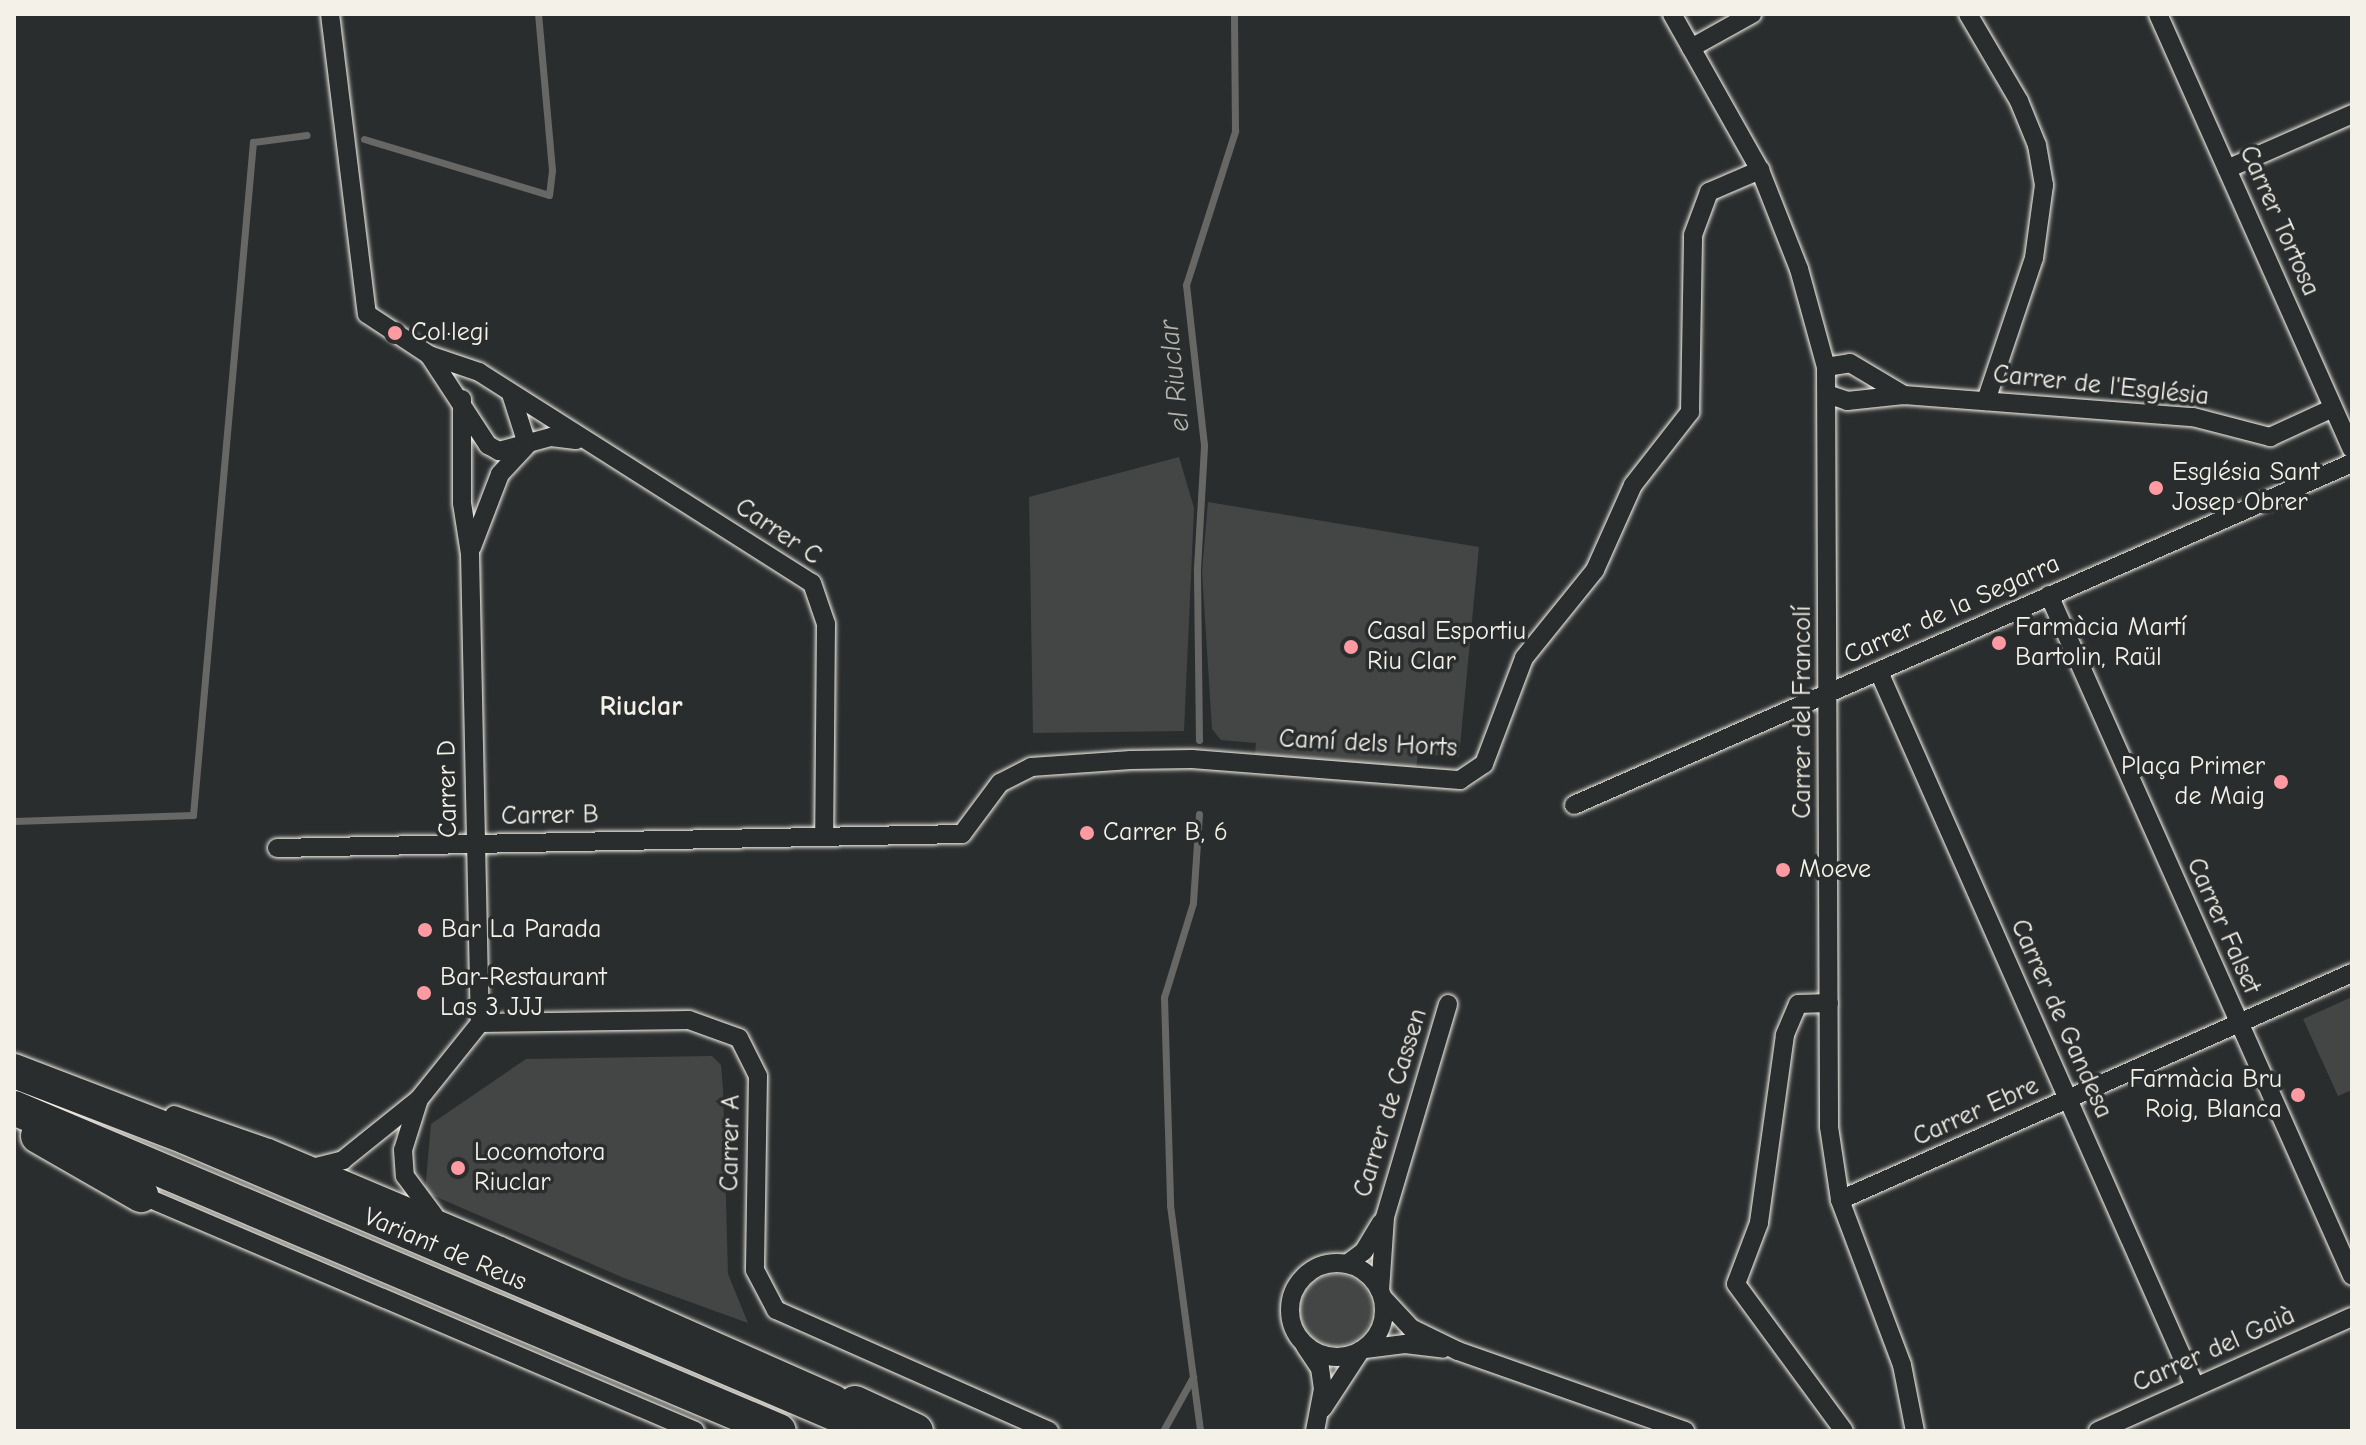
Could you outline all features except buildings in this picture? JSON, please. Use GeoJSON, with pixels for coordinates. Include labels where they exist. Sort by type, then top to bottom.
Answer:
{"type":"FeatureCollection","features":[{"type":"Feature","properties":{"kind":"highway","name":"Variant de Reus"},"geometry":{"type":"LineString","coordinates":[[14,1071],[876,1431]]}},
{"type":"Feature","properties":{"kind":"highway"},"geometry":{"type":"LineString","coordinates":[[94,1103],[132,1100]]}},
{"type":"Feature","properties":{"kind":"highway","name":"Variant de Reus"},"geometry":{"type":"LineString","coordinates":[[21,1111],[779,1431]]}},
{"type":"Feature","properties":{"kind":"highway"},"geometry":{"type":"LineString","coordinates":[[21,1111],[39,1139],[141,1195]]}},
{"type":"Feature","properties":{"kind":"highway"},"geometry":{"type":"LineString","coordinates":[[838,1395],[916,1431]]}},
{"type":"Feature","properties":{"kind":"street","name":"Carrer C"},"geometry":{"type":"LineString","coordinates":[[330,14],[361,300],[377,325],[429,355],[479,372],[579,440],[812,583],[826,624],[824,837]]}},
{"type":"Feature","properties":{"kind":"street","name":"Carrer del Francolí"},"geometry":{"type":"LineString","coordinates":[[1672,14],[1760,170],[1799,269],[1826,367],[1830,395],[1829,1127],[1840,1200],[1902,1365],[1915,1431]]}},
{"type":"Feature","properties":{"kind":"street"},"geometry":{"type":"LineString","coordinates":[[1691,48],[1752,14]]}},
{"type":"Feature","properties":{"kind":"street"},"geometry":{"type":"LineString","coordinates":[[1968,14],[2019,101],[2037,145],[2044,185],[2034,258],[1986,401]]}},
{"type":"Feature","properties":{"kind":"street","name":"Carrer Tortosa"},"geometry":{"type":"LineString","coordinates":[[2158,14],[2352,449]]}},
{"type":"Feature","properties":{"kind":"street"},"geometry":{"type":"LineString","coordinates":[[2227,169],[2352,114]]}},
{"type":"Feature","properties":{"kind":"street","name":"Camí dels Horts"},"geometry":{"type":"LineString","coordinates":[[824,837],[962,834],[1000,783],[1031,767],[1192,759],[1460,780],[1484,764],[1524,658],[1595,570],[1633,485],[1690,412],[1693,235],[1709,192],[1760,170]]}},
{"type":"Feature","properties":{"kind":"street","name":"Carrer C"},"geometry":{"type":"LineString","coordinates":[[429,355],[462,399],[488,445],[499,451],[551,437],[579,440]]}},
{"type":"Feature","properties":{"kind":"street","name":"Carrer de l'Església"},"geometry":{"type":"LineString","coordinates":[[1826,367],[1850,363],[1904,395]]}},
{"type":"Feature","properties":{"kind":"street"},"geometry":{"type":"LineString","coordinates":[[510,392],[527,444]]}},
{"type":"Feature","properties":{"kind":"street","name":"Carrer de l'Església"},"geometry":{"type":"LineString","coordinates":[[1830,395],[1847,401],[1904,395],[2193,417],[2270,437],[2333,408]]}},
{"type":"Feature","properties":{"kind":"street","name":"Carrer D"},"geometry":{"type":"LineString","coordinates":[[462,399],[462,503],[470,554],[480,1023]]}},
{"type":"Feature","properties":{"kind":"street","name":"Carrer D"},"geometry":{"type":"LineString","coordinates":[[470,554],[489,496],[527,444]]}},
{"type":"Feature","properties":{"kind":"street","name":"Carrer de la Segarra"},"geometry":{"type":"LineString","coordinates":[[1574,805],[2352,463]]}},
{"type":"Feature","properties":{"kind":"street","name":"Carrer Falset"},"geometry":{"type":"LineString","coordinates":[[2049,595],[2352,1276]]}},
{"type":"Feature","properties":{"kind":"street","name":"Carrer de Gandesa"},"geometry":{"type":"LineString","coordinates":[[1879,672],[2195,1386]]}},
{"type":"Feature","properties":{"kind":"street","name":"Carrer B"},"geometry":{"type":"LineString","coordinates":[[277,848],[824,837]]}},
{"type":"Feature","properties":{"kind":"street","name":"Carrer Ebre"},"geometry":{"type":"LineString","coordinates":[[1840,1200],[2352,973]]}},
{"type":"Feature","properties":{"kind":"street"},"geometry":{"type":"LineString","coordinates":[[1829,1003],[1798,1004],[1785,1035],[1759,1223],[1736,1284],[1844,1431]]}},
{"type":"Feature","properties":{"kind":"street","name":"Carrer de Cassen"},"geometry":{"type":"LineString","coordinates":[[1381,1294],[1385,1217],[1448,1004]]}},
{"type":"Feature","properties":{"kind":"street","name":"Carrer A"},"geometry":{"type":"LineString","coordinates":[[480,1023],[689,1020],[739,1038],[758,1076],[755,1270],[776,1310],[1049,1431]]}},
{"type":"Feature","properties":{"kind":"street"},"geometry":{"type":"LineString","coordinates":[[312,1168],[343,1160],[419,1099],[480,1023]]}},
{"type":"Feature","properties":{"kind":"street"},"geometry":{"type":"LineString","coordinates":[[419,1099],[403,1150],[405,1176],[422,1204],[441,1221]]}},
{"type":"Feature","properties":{"kind":"street"},"geometry":{"type":"LineString","coordinates":[[132,1100],[441,1221],[838,1395]]}},
{"type":"Feature","properties":{"kind":"street"},"geometry":{"type":"LineString","coordinates":[[141,1195],[695,1431]]}},
{"type":"Feature","properties":{"kind":"street","name":"Carrer de Cassen"},"geometry":{"type":"LineString","coordinates":[[1347,1264],[1364,1251],[1385,1217]]}},
{"type":"Feature","properties":{"kind":"street"},"geometry":{"type":"LineString","coordinates":[[1322,1411],[1320,1368],[1290,1317],[1295,1288],[1318,1267],[1347,1264],[1372,1278],[1381,1294],[1411,1328],[1458,1351],[1685,1431]]}},
{"type":"Feature","properties":{"kind":"street"},"geometry":{"type":"LineString","coordinates":[[1315,1431],[1322,1411],[1363,1350],[1377,1335],[1381,1294]]}},
{"type":"Feature","properties":{"kind":"street","name":"Carrer del Gaià"},"geometry":{"type":"LineString","coordinates":[[2098,1431],[2352,1317]]}},
{"type":"Feature","properties":{"kind":"street"},"geometry":{"type":"LineString","coordinates":[[1304,1344],[1332,1357],[1405,1344],[1458,1351]]}},
{"type":"Feature","properties":{"kind":"shaded area"},"geometry":{"type":"Polygon","coordinates":[[[1179,457],[1194,508],[1184,731],[1033,733],[1029,497],[1179,457]]]}},
{"type":"Feature","properties":{"kind":"shaded area"},"geometry":{"type":"Polygon","coordinates":[[[1208,502],[1479,547],[1459,757],[1418,754],[1416,769],[1255,754],[1256,743],[1221,740],[1212,729],[1202,571],[1208,502]]]}},
{"type":"Feature","properties":{"kind":"shaded area"},"geometry":{"type":"Polygon","coordinates":[[[2352,997],[2352,1090],[2338,1096],[2303,1019],[2352,997]]]}},
{"type":"Feature","properties":{"kind":"shaded area"},"geometry":{"type":"Polygon","coordinates":[[[712,1056],[721,1065],[723,1089],[728,1274],[748,1323],[624,1278],[425,1192],[431,1124],[526,1059],[712,1056]]]}},
{"type":"Feature","properties":{"kind":"shaded area"},"geometry":{"type":"Polygon","coordinates":[[[1336,1274],[1362,1284],[1372,1310],[1362,1336],[1336,1346],[1310,1336],[1300,1310],[1310,1284],[1336,1274]]]}},
{"type":"Feature","properties":{"kind":"waterway"},"geometry":{"type":"LineString","coordinates":[[364,139],[549,195],[552,170],[538,14]]}},
{"type":"Feature","properties":{"kind":"waterway","name":"el Riuclar"},"geometry":{"type":"LineString","coordinates":[[1199,740],[1197,568],[1204,445],[1186,285],[1235,131],[1234,14]]}},
{"type":"Feature","properties":{"kind":"waterway"},"geometry":{"type":"LineString","coordinates":[[14,821],[193,815],[253,142],[307,135]]}},
{"type":"Feature","properties":{"kind":"waterway"},"geometry":{"type":"LineString","coordinates":[[1199,814],[1193,903],[1164,997],[1170,1205],[1200,1431]]}},
{"type":"Feature","properties":{"kind":"waterway"},"geometry":{"type":"LineString","coordinates":[[1163,1431],[1193,1377]]}},
{"type":"Feature","properties":{"kind":"place","name":"Col·legi"},"geometry":{"type":"Point","coordinates":[395,333]}},
{"type":"Feature","properties":{"kind":"place","name":"Església Sant Josep Obrer"},"geometry":{"type":"Point","coordinates":[2156,488]}},
{"type":"Feature","properties":{"kind":"place","name":"Farmàcia Martí Bartolin, Raül"},"geometry":{"type":"Point","coordinates":[1999,643]}},
{"type":"Feature","properties":{"kind":"place","name":"Casal Esportiu Riu Clar"},"geometry":{"type":"Point","coordinates":[1351,647]}},
{"type":"Feature","properties":{"kind":"place","name":"Plaça Primer de Maig"},"geometry":{"type":"Point","coordinates":[2281,782]}},
{"type":"Feature","properties":{"kind":"place","name":"Carrer B, 6"},"geometry":{"type":"Point","coordinates":[1087,833]}},
{"type":"Feature","properties":{"kind":"place","name":"Moeve"},"geometry":{"type":"Point","coordinates":[1783,870]}},
{"type":"Feature","properties":{"kind":"place","name":"Bar La Parada"},"geometry":{"type":"Point","coordinates":[425,930]}},
{"type":"Feature","properties":{"kind":"place","name":"Bar-Restaurant Las 3 JJJ"},"geometry":{"type":"Point","coordinates":[424,993]}},
{"type":"Feature","properties":{"kind":"place","name":"Farmàcia Bru Roig, Blanca"},"geometry":{"type":"Point","coordinates":[2298,1095]}},
{"type":"Feature","properties":{"kind":"place","name":"Locomotora Riuclar"},"geometry":{"type":"Point","coordinates":[458,1168]}},
{"type":"Feature","properties":{"kind":"district","name":"Riuclar"},"geometry":{"type":"Point","coordinates":[641,706]}}]}
